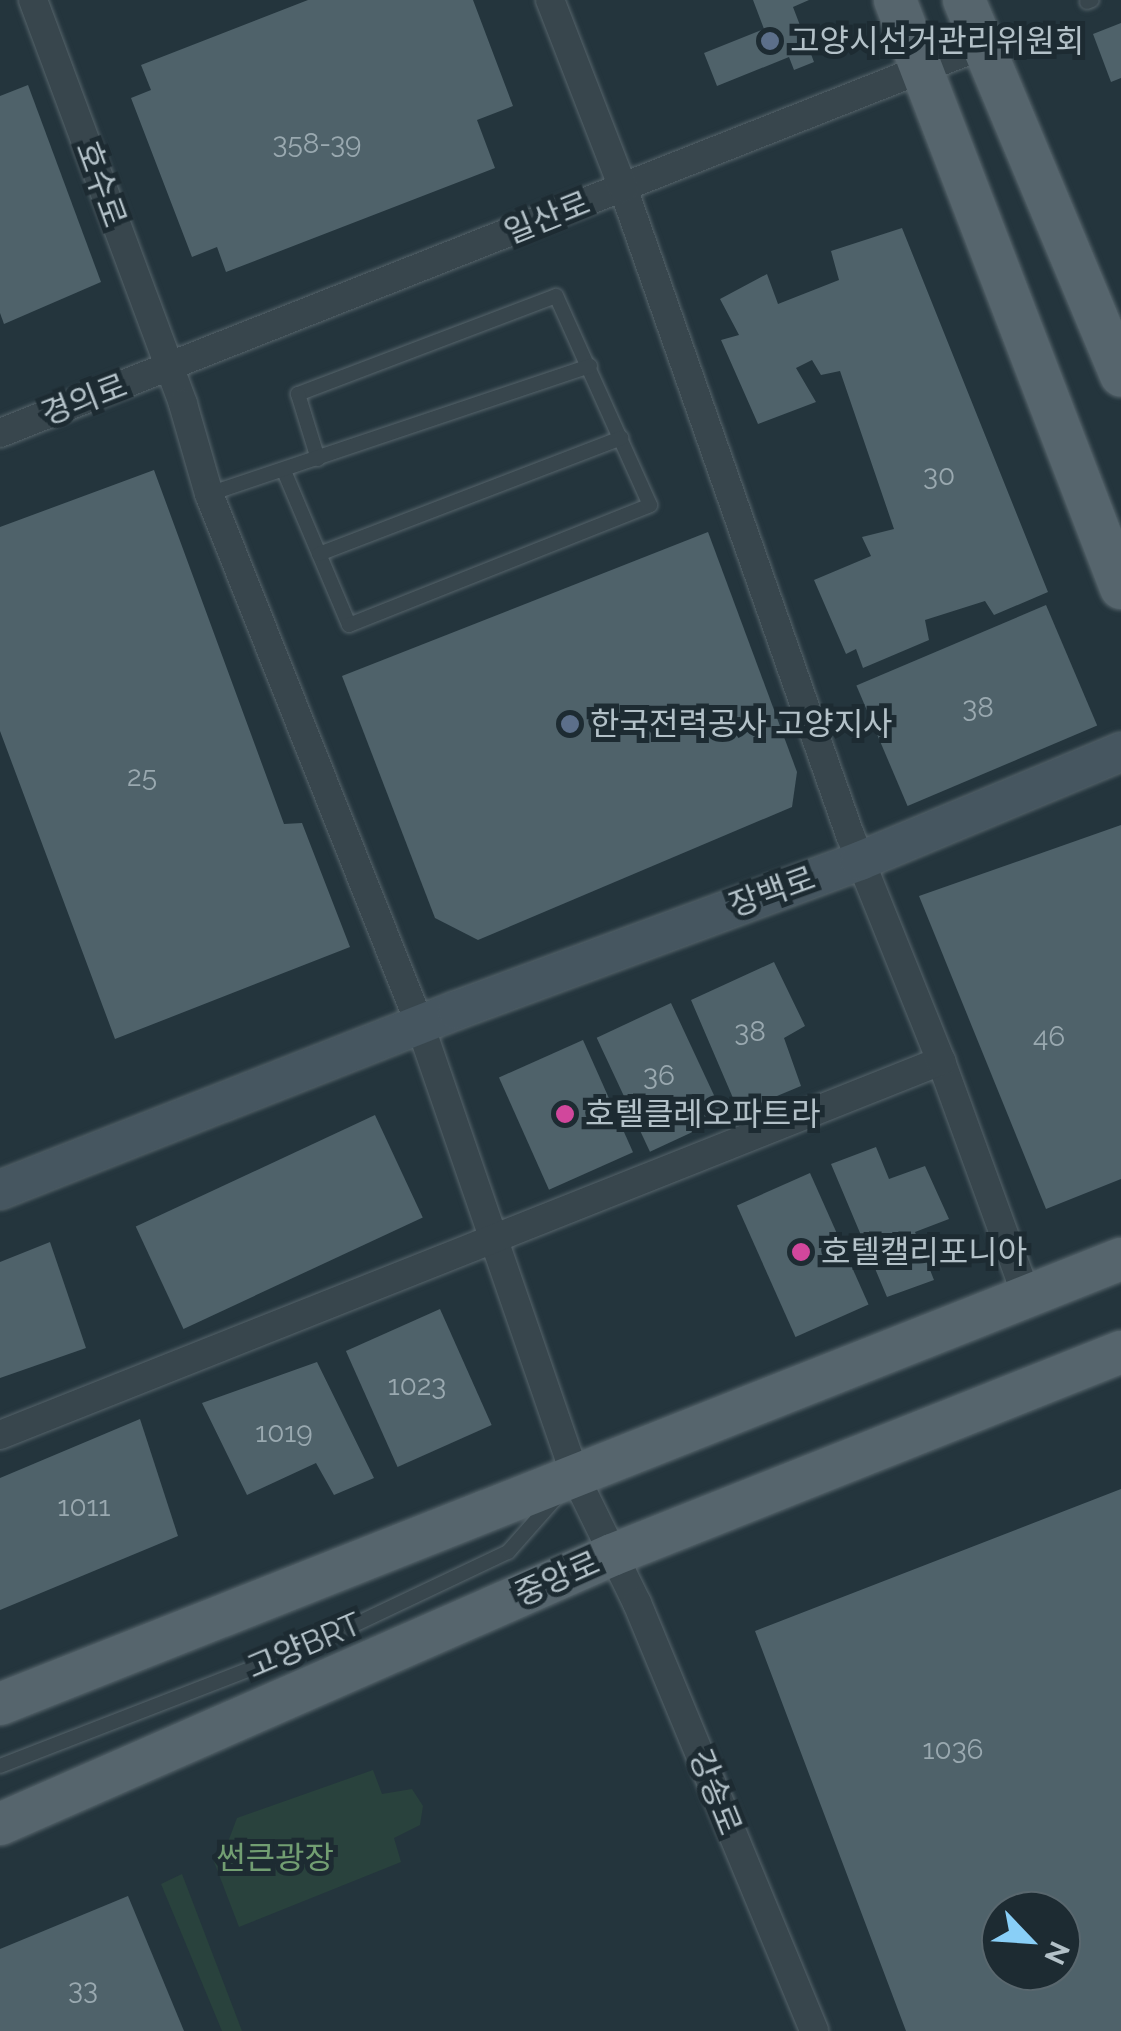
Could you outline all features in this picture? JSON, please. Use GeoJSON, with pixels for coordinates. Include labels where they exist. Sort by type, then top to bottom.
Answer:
{"type":"FeatureCollection","features":[{"type":"Feature","properties":{"kind":"main road"},"geometry":{"type":"LineString","coordinates":[[896,0],[1121,588]]}},
{"type":"Feature","properties":{"kind":"main road"},"geometry":{"type":"LineString","coordinates":[[964,0],[1121,376]]}},
{"type":"Feature","properties":{"kind":"main road"},"geometry":{"type":"LineString","coordinates":[[0,1704],[1121,1260]]}},
{"type":"Feature","properties":{"kind":"main road","name":"중앙로"},"geometry":{"type":"LineString","coordinates":[[9,1811],[92,1784],[612,1555],[1121,1352]]}},
{"type":"Feature","properties":{"kind":"street","name":"호수로"},"geometry":{"type":"LineString","coordinates":[[33,0],[168,368]]}},
{"type":"Feature","properties":{"kind":"street"},"geometry":{"type":"LineString","coordinates":[[550,0],[623,188],[860,860],[1027,1296]]}},
{"type":"Feature","properties":{"kind":"street","name":"일산로"},"geometry":{"type":"LineString","coordinates":[[168,368],[983,45]]}},
{"type":"Feature","properties":{"kind":"street","name":"경의로"},"geometry":{"type":"LineString","coordinates":[[0,432],[168,368]]}},
{"type":"Feature","properties":{"kind":"street"},"geometry":{"type":"LineString","coordinates":[[168,368],[209,494],[420,1025],[575,1476],[612,1555]]}},
{"type":"Feature","properties":{"kind":"street","name":"장백로"},"geometry":{"type":"LineString","coordinates":[[0,1190],[420,1025],[860,860],[1121,752]]}},
{"type":"Feature","properties":{"kind":"street"},"geometry":{"type":"LineString","coordinates":[[0,1435],[940,1062]]}},
{"type":"Feature","properties":{"kind":"street","name":"강송로"},"geometry":{"type":"LineString","coordinates":[[612,1555],[637,1603],[814,2031]]}},
{"type":"Feature","properties":{"kind":"lane"},"geometry":{"type":"LineString","coordinates":[[284,471],[349,624],[650,506],[556,296],[298,394],[318,459]]}},
{"type":"Feature","properties":{"kind":"lane"},"geometry":{"type":"LineString","coordinates":[[209,494],[590,366]]}},
{"type":"Feature","properties":{"kind":"lane"},"geometry":{"type":"LineString","coordinates":[[319,554],[621,438]]}},
{"type":"Feature","properties":{"kind":"lane","name":"고양BRT"},"geometry":{"type":"LineString","coordinates":[[0,1766],[314,1644],[508,1552],[575,1476]]}},
{"type":"Feature","properties":{"kind":"green space","name":"썬큰광장"},"geometry":{"type":"Polygon","coordinates":[[[373,1770],[382,1794],[412,1789],[423,1806],[420,1825],[394,1838],[401,1862],[239,1927],[213,1859],[223,1855],[237,1818],[373,1770]]]}},
{"type":"Feature","properties":{"kind":"green space"},"geometry":{"type":"Polygon","coordinates":[[[182,1874],[242,2031],[222,2031],[161,1884],[182,1874]]]}},
{"type":"Feature","properties":{"kind":"building"},"geometry":{"type":"Polygon","coordinates":[[[308,0],[473,0],[513,106],[477,120],[495,168],[226,272],[217,247],[192,257],[131,98],[151,90],[141,65],[308,0]]]}},
{"type":"Feature","properties":{"kind":"building","name":"고양시선거관리위원회"},"geometry":{"type":"Polygon","coordinates":[[[753,0],[809,0],[793,7],[814,62],[794,70],[789,57],[717,86],[704,53],[764,29],[753,0]]]}},
{"type":"Feature","properties":{"kind":"building"},"geometry":{"type":"Polygon","coordinates":[[[1121,23],[1121,78],[1111,82],[1093,34],[1121,23]]]}},
{"type":"Feature","properties":{"kind":"building"},"geometry":{"type":"Polygon","coordinates":[[[28,85],[101,282],[4,324],[0,313],[0,96],[28,85]]]}},
{"type":"Feature","properties":{"kind":"building"},"geometry":{"type":"Polygon","coordinates":[[[902,228],[1048,592],[994,615],[985,601],[925,620],[929,640],[863,668],[856,649],[846,654],[814,580],[871,556],[862,537],[894,529],[840,371],[821,375],[812,360],[796,368],[816,402],[758,424],[721,340],[739,335],[720,299],[767,274],[778,304],[839,280],[831,251],[902,228]]]}},
{"type":"Feature","properties":{"kind":"building"},"geometry":{"type":"Polygon","coordinates":[[[154,470],[284,824],[302,823],[350,947],[115,1039],[0,731],[0,527],[154,470]]]}},
{"type":"Feature","properties":{"kind":"building","name":"한국전력공사 고양지사"},"geometry":{"type":"Polygon","coordinates":[[[708,532],[797,772],[792,807],[478,940],[435,918],[342,676],[708,532]]]}},
{"type":"Feature","properties":{"kind":"building"},"geometry":{"type":"Polygon","coordinates":[[[1046,605],[1097,726],[908,806],[856,685],[1046,605]]]}},
{"type":"Feature","properties":{"kind":"building"},"geometry":{"type":"Polygon","coordinates":[[[1121,825],[1121,1179],[1046,1209],[919,896],[1121,825]]]}},
{"type":"Feature","properties":{"kind":"building"},"geometry":{"type":"Polygon","coordinates":[[[774,962],[805,1026],[784,1038],[801,1086],[739,1112],[691,1000],[774,962]]]}},
{"type":"Feature","properties":{"kind":"building"},"geometry":{"type":"Polygon","coordinates":[[[671,1003],[724,1117],[650,1152],[597,1038],[671,1003]]]}},
{"type":"Feature","properties":{"kind":"building","name":"호텔클레오파트라"},"geometry":{"type":"Polygon","coordinates":[[[583,1040],[633,1152],[549,1190],[499,1077],[583,1040]]]}},
{"type":"Feature","properties":{"kind":"building"},"geometry":{"type":"Polygon","coordinates":[[[375,1115],[423,1217],[183,1329],[136,1227],[375,1115]]]}},
{"type":"Feature","properties":{"kind":"building"},"geometry":{"type":"Polygon","coordinates":[[[876,1147],[889,1179],[925,1166],[949,1219],[915,1232],[934,1280],[887,1297],[831,1164],[876,1147]]]}},
{"type":"Feature","properties":{"kind":"building","name":"호텔캘리포니아"},"geometry":{"type":"Polygon","coordinates":[[[810,1173],[869,1305],[795,1337],[737,1206],[810,1173]]]}},
{"type":"Feature","properties":{"kind":"building"},"geometry":{"type":"Polygon","coordinates":[[[50,1242],[86,1348],[0,1378],[0,1262],[50,1242]]]}},
{"type":"Feature","properties":{"kind":"building"},"geometry":{"type":"Polygon","coordinates":[[[440,1309],[492,1425],[398,1467],[346,1351],[440,1309]]]}},
{"type":"Feature","properties":{"kind":"building"},"geometry":{"type":"Polygon","coordinates":[[[317,1362],[374,1478],[334,1495],[316,1463],[247,1495],[202,1403],[317,1362]]]}},
{"type":"Feature","properties":{"kind":"building"},"geometry":{"type":"Polygon","coordinates":[[[140,1419],[178,1536],[0,1610],[0,1478],[140,1419]]]}},
{"type":"Feature","properties":{"kind":"building"},"geometry":{"type":"Polygon","coordinates":[[[1121,1489],[1121,2031],[906,2031],[755,1631],[1121,1489]]]}},
{"type":"Feature","properties":{"kind":"building"},"geometry":{"type":"Polygon","coordinates":[[[128,1896],[184,2031],[0,2031],[0,1949],[128,1896]]]}},
{"type":"Feature","properties":{"kind":"place","name":"고양시선거관리위원회"},"geometry":{"type":"Point","coordinates":[770,41]}},
{"type":"Feature","properties":{"kind":"place","name":"한국전력공사 고양지사"},"geometry":{"type":"Point","coordinates":[570,724]}},
{"type":"Feature","properties":{"kind":"place","name":"호텔클레오파트라"},"geometry":{"type":"Point","coordinates":[565,1114]}},
{"type":"Feature","properties":{"kind":"place","name":"호텔캘리포니아"},"geometry":{"type":"Point","coordinates":[801,1252]}}]}
